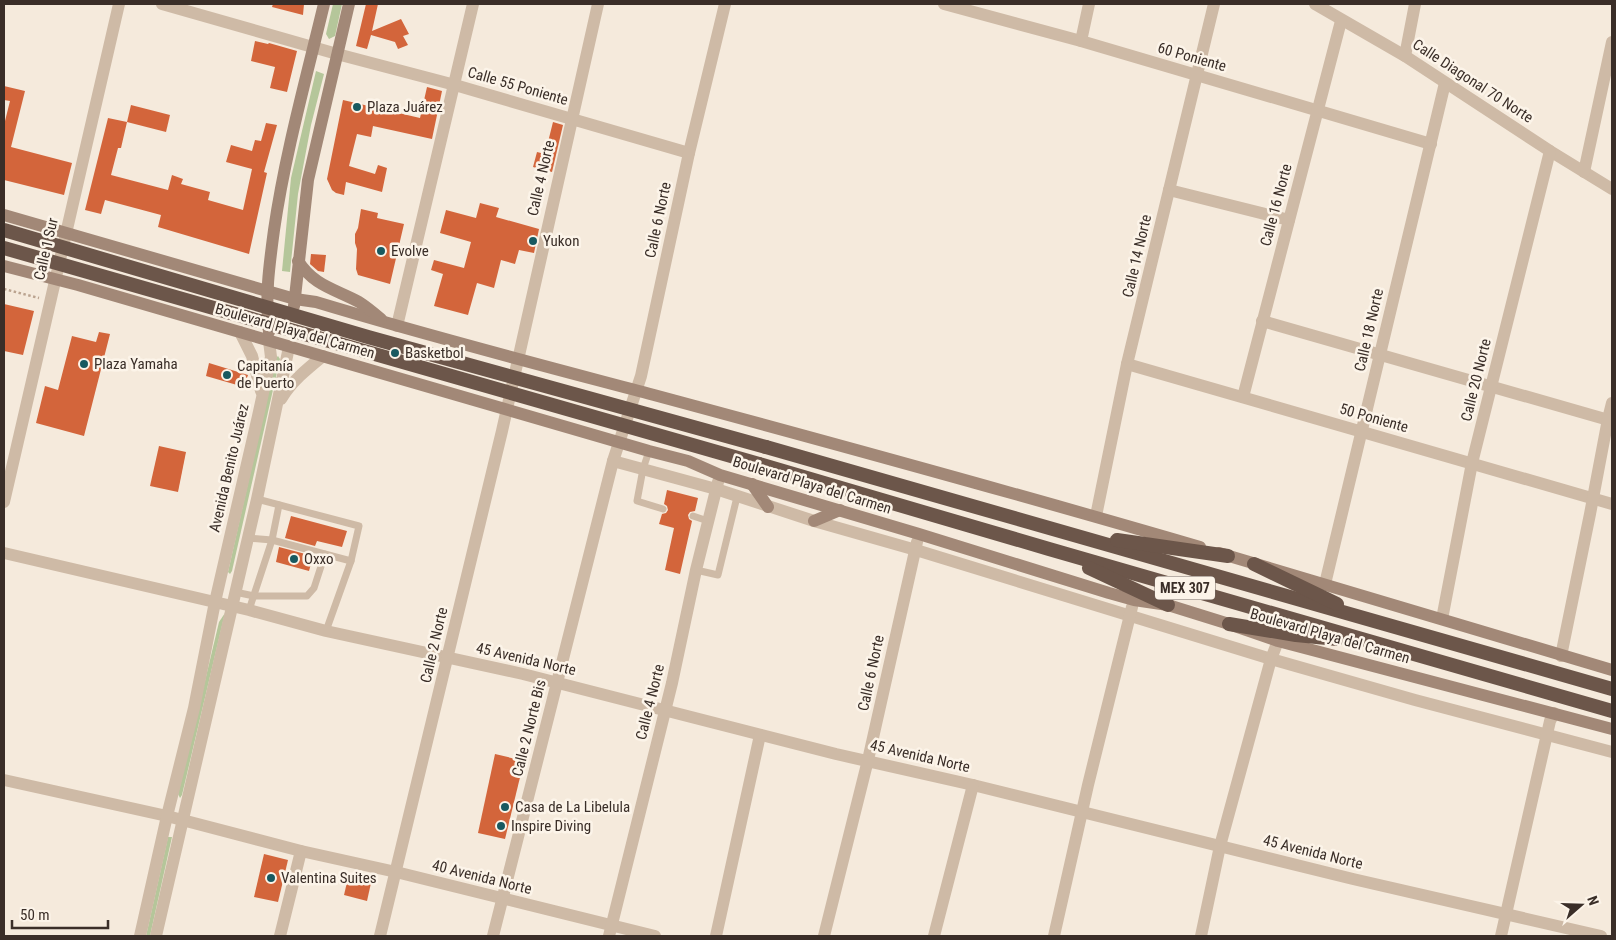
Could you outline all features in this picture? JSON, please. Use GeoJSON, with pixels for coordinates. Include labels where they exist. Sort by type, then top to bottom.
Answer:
{"type":"FeatureCollection","features":[{"type":"Feature","properties":{"kind":"highway","name":"MEX 307"},"geometry":{"type":"LineString","coordinates":[[4,230],[368,337],[766,447],[1612,689]]}},
{"type":"Feature","properties":{"kind":"highway","name":"MEX 307"},"geometry":{"type":"LineString","coordinates":[[4,248],[1612,710]]}},
{"type":"Feature","properties":{"kind":"highway"},"geometry":{"type":"LineString","coordinates":[[1066,532],[1228,556]]}},
{"type":"Feature","properties":{"kind":"highway"},"geometry":{"type":"LineString","coordinates":[[1050,549],[1168,605]]}},
{"type":"Feature","properties":{"kind":"highway"},"geometry":{"type":"LineString","coordinates":[[1254,564],[1369,620]]}},
{"type":"Feature","properties":{"kind":"highway"},"geometry":{"type":"LineString","coordinates":[[1229,624],[1296,635],[1377,644]]}},
{"type":"Feature","properties":{"kind":"main road","name":"Avenida Benito Juárez"},"geometry":{"type":"LineString","coordinates":[[269,341],[266,290],[282,176],[324,4]]}},
{"type":"Feature","properties":{"kind":"main road"},"geometry":{"type":"LineString","coordinates":[[288,347],[308,180],[348,4]]}},
{"type":"Feature","properties":{"kind":"main road","name":"Boulevard Playa del Carmen"},"geometry":{"type":"LineString","coordinates":[[4,215],[295,299],[316,302],[517,360],[1096,516],[1612,670]]}},
{"type":"Feature","properties":{"kind":"main road"},"geometry":{"type":"LineString","coordinates":[[298,261],[306,274],[323,285],[361,303],[392,325]]}},
{"type":"Feature","properties":{"kind":"main road","name":"Boulevard Playa del Carmen"},"geometry":{"type":"LineString","coordinates":[[4,266],[688,461],[720,475],[1134,600],[1168,605],[1278,642],[1612,729]]}},
{"type":"Feature","properties":{"kind":"main road"},"geometry":{"type":"LineString","coordinates":[[752,484],[768,507]]}},
{"type":"Feature","properties":{"kind":"main road"},"geometry":{"type":"LineString","coordinates":[[814,521],[840,510]]}},
{"type":"Feature","properties":{"kind":"street","name":"Calle 1 Sur"},"geometry":{"type":"LineString","coordinates":[[4,502],[119,4]]}},
{"type":"Feature","properties":{"kind":"street","name":"Calle 55 Poniente"},"geometry":{"type":"LineString","coordinates":[[162,4],[689,153]]}},
{"type":"Feature","properties":{"kind":"street"},"geometry":{"type":"LineString","coordinates":[[392,325],[474,4]]}},
{"type":"Feature","properties":{"kind":"street","name":"Calle 4 Norte"},"geometry":{"type":"LineString","coordinates":[[517,360],[598,4]]}},
{"type":"Feature","properties":{"kind":"street","name":"Calle 6 Norte"},"geometry":{"type":"LineString","coordinates":[[619,441],[636,392],[724,4]]}},
{"type":"Feature","properties":{"kind":"street","name":"60 Poniente"},"geometry":{"type":"LineString","coordinates":[[944,4],[971,8],[1431,144]]}},
{"type":"Feature","properties":{"kind":"street"},"geometry":{"type":"LineString","coordinates":[[1081,41],[1089,4]]}},
{"type":"Feature","properties":{"kind":"street","name":"Calle 14 Norte"},"geometry":{"type":"LineString","coordinates":[[1096,516],[1127,364],[1214,4]]}},
{"type":"Feature","properties":{"kind":"street","name":"Calle Diagonal 70 Norte"},"geometry":{"type":"LineString","coordinates":[[1315,4],[1405,56],[1550,151],[1612,189]]}},
{"type":"Feature","properties":{"kind":"street"},"geometry":{"type":"LineString","coordinates":[[1405,56],[1415,4]]}},
{"type":"Feature","properties":{"kind":"street","name":"Calle 16 Norte"},"geometry":{"type":"LineString","coordinates":[[1243,397],[1342,20]]}},
{"type":"Feature","properties":{"kind":"street"},"geometry":{"type":"LineString","coordinates":[[1584,172],[1612,42]]}},
{"type":"Feature","properties":{"kind":"street","name":"Calle 18 Norte"},"geometry":{"type":"LineString","coordinates":[[1325,584],[1445,83]]}},
{"type":"Feature","properties":{"kind":"street","name":"Calle 20 Norte"},"geometry":{"type":"LineString","coordinates":[[1442,619],[1472,463],[1550,151]]}},
{"type":"Feature","properties":{"kind":"street"},"geometry":{"type":"LineString","coordinates":[[1169,190],[1289,220]]}},
{"type":"Feature","properties":{"kind":"street"},"geometry":{"type":"LineString","coordinates":[[1262,321],[1610,420]]}},
{"type":"Feature","properties":{"kind":"street"},"geometry":{"type":"LineString","coordinates":[[240,332],[252,356],[262,396]]}},
{"type":"Feature","properties":{"kind":"street","name":"Avenida Benito Juárez"},"geometry":{"type":"LineString","coordinates":[[140,936],[194,708],[215,602],[271,357],[269,341]]}},
{"type":"Feature","properties":{"kind":"street"},"geometry":{"type":"LineString","coordinates":[[156,936],[257,499],[288,347]]}},
{"type":"Feature","properties":{"kind":"street"},"geometry":{"type":"LineString","coordinates":[[277,405],[288,388],[301,374],[323,356]]}},
{"type":"Feature","properties":{"kind":"street","name":"Calle 2 Norte"},"geometry":{"type":"LineString","coordinates":[[380,936],[448,658],[517,360]]}},
{"type":"Feature","properties":{"kind":"street","name":"50 Poniente"},"geometry":{"type":"LineString","coordinates":[[1127,364],[1612,504]]}},
{"type":"Feature","properties":{"kind":"street"},"geometry":{"type":"LineString","coordinates":[[1561,656],[1612,403]]}},
{"type":"Feature","properties":{"kind":"street","name":"Calle 2 Norte Bis"},"geometry":{"type":"LineString","coordinates":[[493,936],[619,441]]}},
{"type":"Feature","properties":{"kind":"street"},"geometry":{"type":"LineString","coordinates":[[613,461],[916,550],[1272,659],[1415,700],[1612,752]]}},
{"type":"Feature","properties":{"kind":"street","name":"Calle 4 Norte"},"geometry":{"type":"LineString","coordinates":[[610,931],[665,710],[696,570],[720,475]]}},
{"type":"Feature","properties":{"kind":"street","name":"Calle 6 Norte"},"geometry":{"type":"LineString","coordinates":[[824,936],[868,760],[919,534]]}},
{"type":"Feature","properties":{"kind":"street","name":"45 Avenida Norte"},"geometry":{"type":"LineString","coordinates":[[4,553],[249,610],[326,631],[557,683],[836,754],[973,785],[1353,879],[1601,936]]}},
{"type":"Feature","properties":{"kind":"street"},"geometry":{"type":"LineString","coordinates":[[1054,936],[1088,785],[1134,600]]}},
{"type":"Feature","properties":{"kind":"street"},"geometry":{"type":"LineString","coordinates":[[1201,936],[1220,846],[1278,642]]}},
{"type":"Feature","properties":{"kind":"street"},"geometry":{"type":"LineString","coordinates":[[1501,936],[1550,721],[1554,713]]}},
{"type":"Feature","properties":{"kind":"street"},"geometry":{"type":"LineString","coordinates":[[716,936],[760,735]]}},
{"type":"Feature","properties":{"kind":"street","name":"40 Avenida Norte"},"geometry":{"type":"LineString","coordinates":[[4,780],[167,816],[300,851],[396,872],[503,899],[610,931],[655,936]]}},
{"type":"Feature","properties":{"kind":"street"},"geometry":{"type":"LineString","coordinates":[[934,936],[973,785]]}},
{"type":"Feature","properties":{"kind":"street"},"geometry":{"type":"LineString","coordinates":[[280,936],[300,851]]}},
{"type":"Feature","properties":{"kind":"lane"},"geometry":{"type":"LineString","coordinates":[[649,451],[636,501],[663,509]]}},
{"type":"Feature","properties":{"kind":"lane"},"geometry":{"type":"LineString","coordinates":[[696,570],[718,575],[738,497]]}},
{"type":"Feature","properties":{"kind":"lane"},"geometry":{"type":"LineString","coordinates":[[257,499],[359,526],[351,561],[326,631]]}},
{"type":"Feature","properties":{"kind":"lane"},"geometry":{"type":"LineString","coordinates":[[249,610],[272,540],[279,505]]}},
{"type":"Feature","properties":{"kind":"lane"},"geometry":{"type":"LineString","coordinates":[[693,516],[708,521]]}},
{"type":"Feature","properties":{"kind":"lane"},"geometry":{"type":"LineString","coordinates":[[248,538],[272,540],[351,561]]}},
{"type":"Feature","properties":{"kind":"lane"},"geometry":{"type":"LineString","coordinates":[[235,592],[254,596],[307,596],[314,588],[325,554]]}},
{"type":"Feature","properties":{"kind":"path"},"geometry":{"type":"LineString","coordinates":[[4,289],[41,299],[40,304]]}},
{"type":"Feature","properties":{"kind":"green space"},"geometry":{"type":"Polygon","coordinates":[[[333,4],[342,4],[335,36],[329,39],[326,34],[333,4]]]}},
{"type":"Feature","properties":{"kind":"green space"},"geometry":{"type":"Polygon","coordinates":[[[316,71],[324,74],[311,125],[298,194],[290,272],[282,271],[291,178],[316,71]]]}},
{"type":"Feature","properties":{"kind":"green space"},"geometry":{"type":"Polygon","coordinates":[[[278,356],[280,359],[230,574],[228,572],[278,356]]]}},
{"type":"Feature","properties":{"kind":"green space"},"geometry":{"type":"Polygon","coordinates":[[[225,613],[180,798],[178,794],[219,622],[225,613]]]}},
{"type":"Feature","properties":{"kind":"green space"},"geometry":{"type":"Polygon","coordinates":[[[168,837],[172,837],[150,936],[146,936],[168,837]]]}},
{"type":"Feature","properties":{"kind":"building"},"geometry":{"type":"Polygon","coordinates":[[[273,4],[304,4],[303,15],[272,7],[273,4]]]}},
{"type":"Feature","properties":{"kind":"building"},"geometry":{"type":"Polygon","coordinates":[[[366,4],[378,4],[372,31],[401,19],[409,34],[403,36],[408,45],[398,49],[395,42],[371,35],[367,49],[356,46],[366,4]]]}},
{"type":"Feature","properties":{"kind":"building"},"geometry":{"type":"Polygon","coordinates":[[[255,41],[297,51],[287,92],[270,88],[275,67],[251,61],[255,41]]]}},
{"type":"Feature","properties":{"kind":"building"},"geometry":{"type":"Polygon","coordinates":[[[4,86],[25,91],[11,147],[72,163],[64,195],[4,180],[4,125],[10,101],[4,100],[4,86]]]}},
{"type":"Feature","properties":{"kind":"building"},"geometry":{"type":"Polygon","coordinates":[[[427,87],[442,91],[432,139],[373,126],[371,137],[357,134],[349,166],[375,174],[378,165],[387,168],[382,192],[346,182],[344,195],[332,190],[327,179],[343,100],[420,118],[427,87]]]}},
{"type":"Feature","properties":{"kind":"building"},"geometry":{"type":"Polygon","coordinates":[[[131,105],[170,115],[166,132],[127,122],[131,105]]]}},
{"type":"Feature","properties":{"kind":"building"},"geometry":{"type":"Polygon","coordinates":[[[108,118],[127,122],[121,148],[118,148],[111,175],[168,190],[172,175],[183,179],[181,184],[210,192],[208,200],[243,210],[252,169],[226,162],[231,145],[252,151],[255,140],[261,141],[266,123],[277,125],[264,172],[267,173],[249,254],[158,227],[161,215],[105,200],[101,214],[85,210],[108,118]]]}},
{"type":"Feature","properties":{"kind":"building"},"geometry":{"type":"Polygon","coordinates":[[[553,122],[563,125],[552,172],[533,167],[537,152],[545,154],[553,122]]]}},
{"type":"Feature","properties":{"kind":"building"},"geometry":{"type":"Polygon","coordinates":[[[480,203],[499,208],[496,217],[539,229],[534,253],[519,250],[515,264],[501,260],[494,288],[477,283],[468,315],[434,306],[443,274],[431,270],[434,260],[464,268],[471,242],[440,233],[446,210],[476,218],[480,203]]]}},
{"type":"Feature","properties":{"kind":"building"},"geometry":{"type":"Polygon","coordinates":[[[361,209],[378,213],[377,218],[404,224],[390,284],[358,275],[356,269],[357,249],[355,234],[358,228],[361,209]]]}},
{"type":"Feature","properties":{"kind":"building"},"geometry":{"type":"Polygon","coordinates":[[[311,254],[326,255],[324,272],[318,271],[310,264],[311,254]]]}},
{"type":"Feature","properties":{"kind":"building"},"geometry":{"type":"Polygon","coordinates":[[[4,304],[34,311],[23,355],[4,351],[4,304]]]}},
{"type":"Feature","properties":{"kind":"building","name":"Plaza Yamaha"},"geometry":{"type":"Polygon","coordinates":[[[99,332],[110,334],[84,436],[36,423],[45,386],[58,390],[72,336],[96,342],[99,332]]]}},
{"type":"Feature","properties":{"kind":"building","name":"Capitanía de Puerto"},"geometry":{"type":"Polygon","coordinates":[[[209,363],[248,375],[244,387],[206,376],[209,363]]]}},
{"type":"Feature","properties":{"kind":"building"},"geometry":{"type":"Polygon","coordinates":[[[159,446],[186,452],[178,492],[150,486],[159,446]]]}},
{"type":"Feature","properties":{"kind":"building"},"geometry":{"type":"Polygon","coordinates":[[[667,490],[698,498],[695,511],[690,512],[688,515],[692,521],[680,574],[665,570],[674,528],[659,524],[662,514],[668,510],[664,504],[667,490]]]}},
{"type":"Feature","properties":{"kind":"building"},"geometry":{"type":"Polygon","coordinates":[[[291,516],[347,531],[342,547],[317,541],[315,546],[285,538],[291,516]]]}},
{"type":"Feature","properties":{"kind":"building","name":"Oxxo"},"geometry":{"type":"Polygon","coordinates":[[[279,547],[313,556],[309,571],[276,562],[279,547]]]}},
{"type":"Feature","properties":{"kind":"building"},"geometry":{"type":"Polygon","coordinates":[[[495,754],[524,761],[505,839],[478,833],[495,754]]]}},
{"type":"Feature","properties":{"kind":"building","name":"Valentina Suites"},"geometry":{"type":"Polygon","coordinates":[[[264,854],[288,860],[278,902],[254,897],[264,854]]]}},
{"type":"Feature","properties":{"kind":"building"},"geometry":{"type":"Polygon","coordinates":[[[348,878],[371,883],[367,901],[344,895],[348,878]]]}},
{"type":"Feature","properties":{"kind":"place","name":"Plaza Juárez"},"geometry":{"type":"Point","coordinates":[357,107]}},
{"type":"Feature","properties":{"kind":"place","name":"Yukon"},"geometry":{"type":"Point","coordinates":[533,241]}},
{"type":"Feature","properties":{"kind":"place","name":"Evolve"},"geometry":{"type":"Point","coordinates":[381,251]}},
{"type":"Feature","properties":{"kind":"place","name":"Basketbol"},"geometry":{"type":"Point","coordinates":[395,353]}},
{"type":"Feature","properties":{"kind":"place","name":"Plaza Yamaha"},"geometry":{"type":"Point","coordinates":[84,364]}},
{"type":"Feature","properties":{"kind":"place","name":"Capitanía de Puerto"},"geometry":{"type":"Point","coordinates":[227,375]}},
{"type":"Feature","properties":{"kind":"place","name":"Oxxo"},"geometry":{"type":"Point","coordinates":[294,559]}},
{"type":"Feature","properties":{"kind":"place","name":"Casa de La Libelula"},"geometry":{"type":"Point","coordinates":[505,807]}},
{"type":"Feature","properties":{"kind":"place","name":"Inspire Diving"},"geometry":{"type":"Point","coordinates":[501,826]}},
{"type":"Feature","properties":{"kind":"place","name":"Valentina Suites"},"geometry":{"type":"Point","coordinates":[271,878]}}]}
